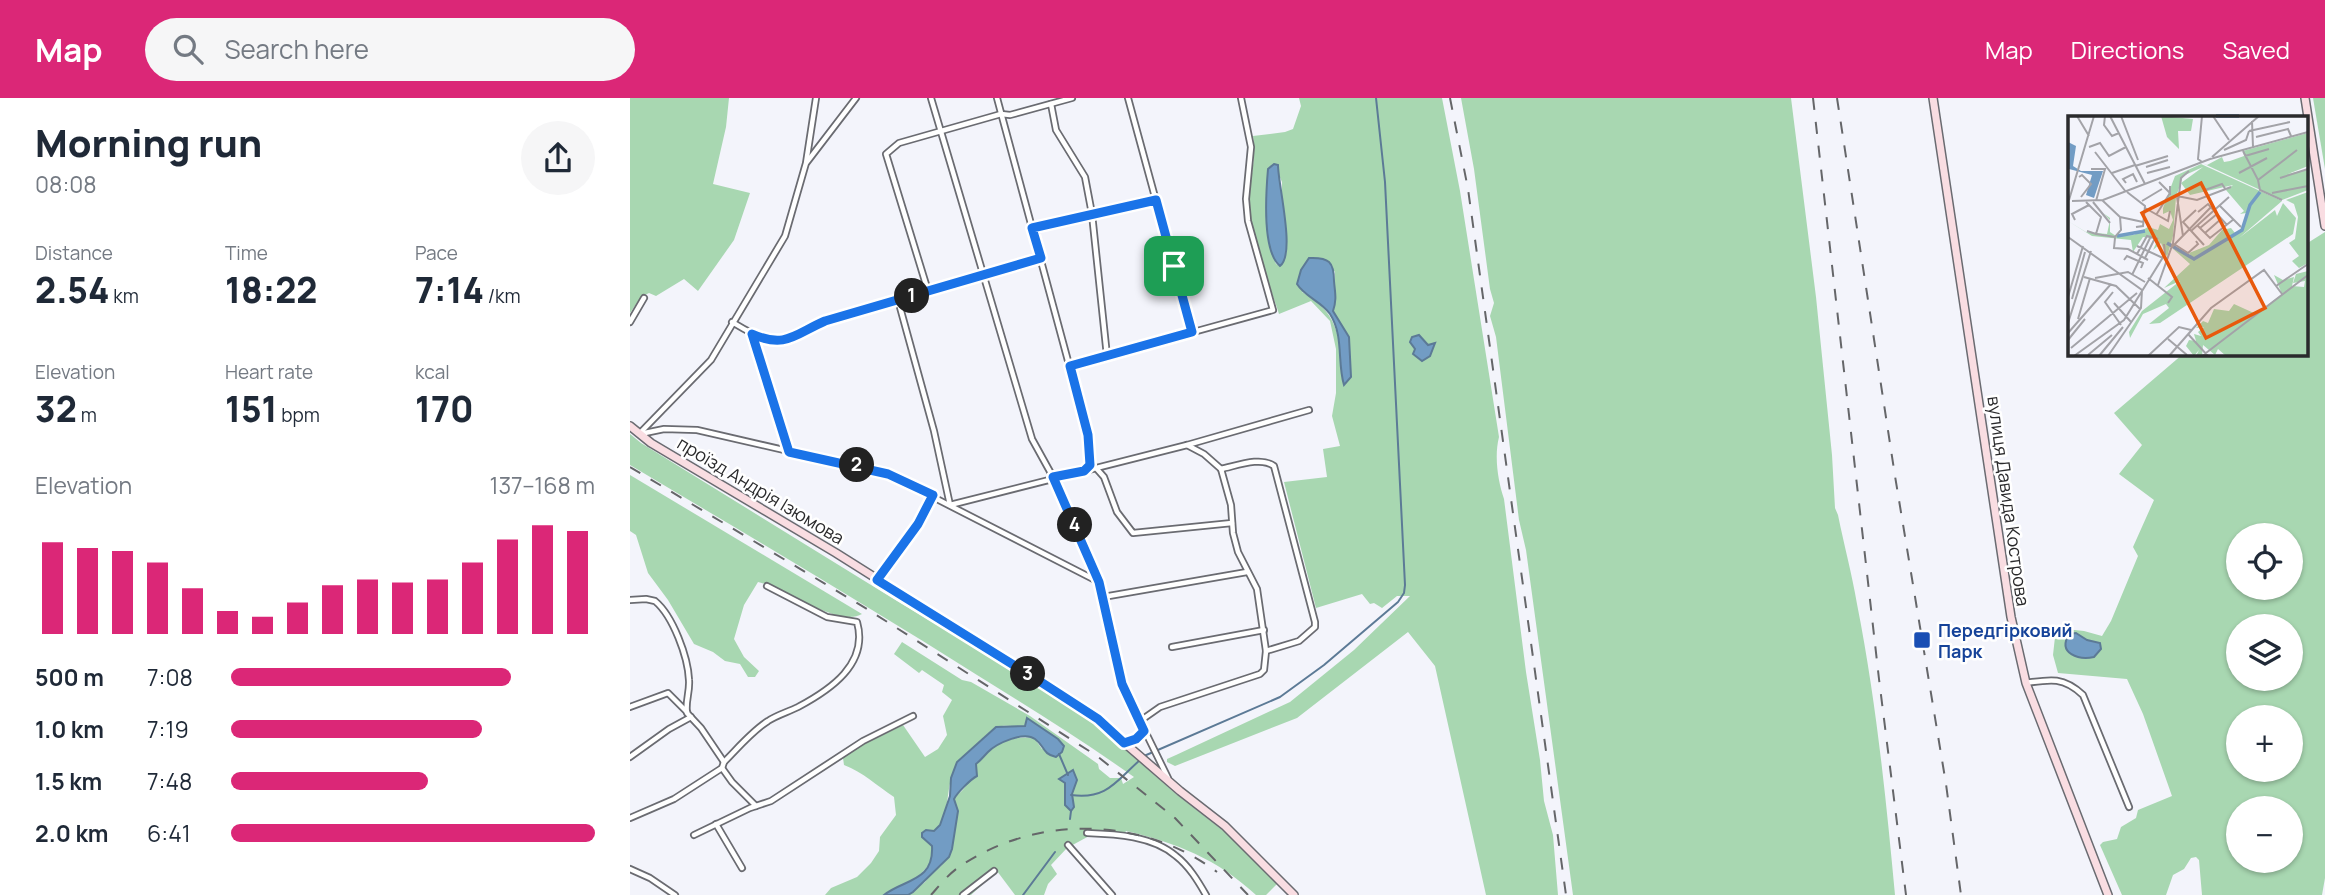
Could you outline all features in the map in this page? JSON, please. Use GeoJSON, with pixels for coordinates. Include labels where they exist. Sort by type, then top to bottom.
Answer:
{"type":"FeatureCollection","features":[{"type":"Feature","properties":{"kind":"street"},"geometry":{"type":"LineString","coordinates":[[639,434],[710,360],[785,236],[806,163],[816,98]]}},
{"type":"Feature","properties":{"kind":"street"},"geometry":{"type":"LineString","coordinates":[[806,163],[856,98]]}},
{"type":"Feature","properties":{"kind":"street"},"geometry":{"type":"LineString","coordinates":[[931,98],[1032,439],[1053,477],[1099,582],[1122,684],[1170,782]]}},
{"type":"Feature","properties":{"kind":"street"},"geometry":{"type":"LineString","coordinates":[[998,98],[1090,442],[1090,465],[1084,471]]}},
{"type":"Feature","properties":{"kind":"street"},"geometry":{"type":"LineString","coordinates":[[928,291],[886,154],[899,143],[1001,114],[1010,115],[1072,98]]}},
{"type":"Feature","properties":{"kind":"street"},"geometry":{"type":"LineString","coordinates":[[1128,98],[1192,332]]}},
{"type":"Feature","properties":{"kind":"street"},"geometry":{"type":"LineString","coordinates":[[1070,366],[1273,310],[1248,221],[1246,199],[1251,147],[1241,98]]}},
{"type":"Feature","properties":{"kind":"street","name":"вулиця Давида Кострова"},"geometry":{"type":"LineString","coordinates":[[1933,98],[2011,617],[2025,683],[2108,895]]}},
{"type":"Feature","properties":{"kind":"street"},"geometry":{"type":"LineString","coordinates":[[2305,98],[2308,116]]}},
{"type":"Feature","properties":{"kind":"street"},"geometry":{"type":"LineString","coordinates":[[1051,104],[1056,130],[1085,177],[1092,214],[1107,356]]}},
{"type":"Feature","properties":{"kind":"street"},"geometry":{"type":"LineString","coordinates":[[2308,117],[2325,226]]}},
{"type":"Feature","properties":{"kind":"street"},"geometry":{"type":"LineString","coordinates":[[1032,228],[1156,200]]}},
{"type":"Feature","properties":{"kind":"street"},"geometry":{"type":"LineString","coordinates":[[732,323],[768,340],[785,340],[825,321],[1041,258]]}},
{"type":"Feature","properties":{"kind":"street"},"geometry":{"type":"LineString","coordinates":[[630,322],[643,298]]}},
{"type":"Feature","properties":{"kind":"street"},"geometry":{"type":"LineString","coordinates":[[898,300],[934,431],[950,505]]}},
{"type":"Feature","properties":{"kind":"street"},"geometry":{"type":"LineString","coordinates":[[752,334],[789,452]]}},
{"type":"Feature","properties":{"kind":"street"},"geometry":{"type":"LineString","coordinates":[[950,505],[1187,445],[1309,410]]}},
{"type":"Feature","properties":{"kind":"street","name":"проїзд Андрія Ізюмова"},"geometry":{"type":"LineString","coordinates":[[630,426],[1098,719],[1150,766],[1231,831],[1294,895]]}},
{"type":"Feature","properties":{"kind":"street"},"geometry":{"type":"LineString","coordinates":[[639,434],[664,429],[697,430],[888,474],[1099,582]]}},
{"type":"Feature","properties":{"kind":"street"},"geometry":{"type":"LineString","coordinates":[[1140,720],[1160,707],[1260,674],[1264,670],[1266,651],[1257,589],[1238,552],[1231,505],[1222,470],[1204,454],[1187,445]]}},
{"type":"Feature","properties":{"kind":"street"},"geometry":{"type":"LineString","coordinates":[[1222,470],[1256,462],[1271,463],[1274,466],[1315,622],[1313,630],[1299,641],[1266,651]]}},
{"type":"Feature","properties":{"kind":"street"},"geometry":{"type":"LineString","coordinates":[[1096,468],[1104,477],[1117,512],[1133,533],[1232,523]]}},
{"type":"Feature","properties":{"kind":"street"},"geometry":{"type":"LineString","coordinates":[[877,580],[918,524],[933,495]]}},
{"type":"Feature","properties":{"kind":"street"},"geometry":{"type":"LineString","coordinates":[[1103,597],[1247,572]]}},
{"type":"Feature","properties":{"kind":"street"},"geometry":{"type":"LineString","coordinates":[[630,818],[674,799],[722,768],[724,762],[763,724],[798,707],[839,681],[852,664],[858,648],[858,624],[855,621],[827,617],[767,586]]}},
{"type":"Feature","properties":{"kind":"street"},"geometry":{"type":"LineString","coordinates":[[630,600],[655,600],[672,625],[689,678],[689,715]]}},
{"type":"Feature","properties":{"kind":"street"},"geometry":{"type":"LineString","coordinates":[[1172,647],[1264,629]]}},
{"type":"Feature","properties":{"kind":"street"},"geometry":{"type":"LineString","coordinates":[[2025,683],[2059,680],[2070,684],[2083,695],[2129,807]]}},
{"type":"Feature","properties":{"kind":"street"},"geometry":{"type":"LineString","coordinates":[[630,708],[668,693],[689,715],[724,762]]}},
{"type":"Feature","properties":{"kind":"street"},"geometry":{"type":"LineString","coordinates":[[630,757],[689,715]]}},
{"type":"Feature","properties":{"kind":"street"},"geometry":{"type":"LineString","coordinates":[[694,835],[771,801],[863,741],[914,716]]}},
{"type":"Feature","properties":{"kind":"street"},"geometry":{"type":"LineString","coordinates":[[1124,743],[1136,739],[1144,731]]}},
{"type":"Feature","properties":{"kind":"street"},"geometry":{"type":"LineString","coordinates":[[722,768],[757,807]]}},
{"type":"Feature","properties":{"kind":"street"},"geometry":{"type":"LineString","coordinates":[[716,824],[742,868]]}},
{"type":"Feature","properties":{"kind":"street"},"geometry":{"type":"LineString","coordinates":[[1087,834],[1142,839],[1171,852],[1183,862],[1206,895]]}},
{"type":"Feature","properties":{"kind":"street"},"geometry":{"type":"LineString","coordinates":[[1069,845],[1112,895]]}},
{"type":"Feature","properties":{"kind":"street"},"geometry":{"type":"LineString","coordinates":[[630,869],[650,878],[675,895]]}},
{"type":"Feature","properties":{"kind":"street"},"geometry":{"type":"LineString","coordinates":[[963,895],[994,871]]}},
{"type":"Feature","properties":{"kind":"green space"},"geometry":{"type":"Polygon","coordinates":[[[630,98],[729,98],[726,127],[713,184],[750,193],[734,240],[698,291],[684,279],[656,296],[649,293],[641,297],[630,313],[630,98]]]}},
{"type":"Feature","properties":{"kind":"green space"},"geometry":{"type":"Polygon","coordinates":[[[1299,98],[1442,98],[1460,191],[1499,437],[1497,469],[1504,499],[1544,801],[1553,835],[1558,895],[1486,895],[1435,666],[1408,632],[1297,718],[1175,766],[1167,762],[1167,759],[1290,702],[1354,650],[1410,596],[1397,596],[1382,608],[1374,603],[1370,604],[1362,594],[1316,608],[1284,482],[1327,477],[1323,449],[1340,446],[1332,416],[1336,393],[1336,349],[1330,321],[1311,301],[1279,314],[1260,258],[1251,215],[1253,136],[1293,129],[1301,106],[1299,98]],[[1268,169],[1268,229],[1272,252],[1276,264],[1280,266],[1287,240],[1282,209],[1282,182],[1278,173],[1268,169]],[[1335,271],[1302,292],[1316,301],[1332,320],[1348,379],[1351,376],[1349,337],[1333,311],[1335,271]]]}},
{"type":"Feature","properties":{"kind":"green space"},"geometry":{"type":"Polygon","coordinates":[[[1461,98],[1791,98],[1816,297],[1835,508],[1853,582],[1870,676],[1895,895],[1573,895],[1526,550],[1519,520],[1496,337],[1490,316],[1494,303],[1461,98]]]}},
{"type":"Feature","properties":{"kind":"green space"},"geometry":{"type":"Polygon","coordinates":[[[2313,98],[2325,98],[2325,169],[2313,98]]]}},
{"type":"Feature","properties":{"kind":"green space"},"geometry":{"type":"Polygon","coordinates":[[[2325,232],[2325,878],[2322,895],[2202,895],[2199,860],[2196,857],[2191,858],[2184,869],[2173,875],[2166,895],[2122,895],[2100,845],[2117,839],[2121,827],[2136,818],[2138,810],[2172,796],[2143,714],[2127,679],[2058,673],[2053,655],[2056,628],[2102,636],[2111,621],[2138,556],[2133,547],[2154,500],[2119,474],[2142,445],[2114,413],[2182,355],[2308,355],[2308,243],[2325,232]]]}},
{"type":"Feature","properties":{"kind":"green space"},"geometry":{"type":"Polygon","coordinates":[[[630,434],[897,601],[1051,693],[1106,733],[1226,833],[1278,883],[1266,895],[1256,895],[1241,882],[1196,854],[1126,831],[1122,838],[1091,835],[1067,848],[1051,865],[1057,874],[1048,884],[1044,895],[1015,895],[997,871],[971,895],[908,895],[941,866],[952,849],[958,811],[954,799],[988,751],[1003,742],[1019,738],[1035,739],[1042,749],[1061,742],[1027,723],[1025,726],[1003,726],[992,730],[953,775],[942,821],[934,831],[926,830],[922,837],[932,846],[932,859],[916,879],[884,895],[825,895],[831,888],[857,877],[871,863],[879,851],[880,837],[896,815],[894,797],[864,775],[844,765],[843,758],[848,752],[903,725],[925,757],[938,749],[947,735],[943,716],[952,700],[942,692],[944,685],[922,670],[919,673],[894,654],[902,642],[962,680],[971,682],[1030,716],[1098,764],[1099,769],[1110,778],[1121,778],[1123,784],[1134,777],[934,648],[630,465],[630,434]]]}},
{"type":"Feature","properties":{"kind":"green space"},"geometry":{"type":"Polygon","coordinates":[[[630,475],[862,614],[852,617],[826,612],[758,582],[744,605],[734,639],[744,657],[759,671],[755,677],[748,677],[740,664],[725,661],[713,652],[694,644],[668,600],[648,573],[636,535],[630,531],[630,475]]]}},
{"type":"Feature","properties":{"kind":"water"},"geometry":{"type":"Polygon","coordinates":[[[1274,164],[1278,165],[1286,234],[1285,259],[1280,266],[1270,248],[1266,220],[1268,169],[1274,164]]]}},
{"type":"Feature","properties":{"kind":"water"},"geometry":{"type":"Polygon","coordinates":[[[1309,258],[1326,260],[1333,269],[1333,311],[1349,337],[1351,377],[1344,385],[1339,340],[1334,322],[1330,314],[1297,284],[1301,270],[1309,258]]]}},
{"type":"Feature","properties":{"kind":"water"},"geometry":{"type":"Polygon","coordinates":[[[1419,335],[1428,345],[1435,343],[1430,356],[1422,361],[1413,354],[1415,349],[1410,342],[1412,337],[1419,335]]]}},
{"type":"Feature","properties":{"kind":"water"},"geometry":{"type":"Polygon","coordinates":[[[2076,633],[2087,640],[2100,643],[2101,649],[2094,657],[2076,656],[2068,651],[2066,641],[2069,634],[2076,633]]]}},
{"type":"Feature","properties":{"kind":"water"},"geometry":{"type":"Polygon","coordinates":[[[1027,718],[1058,739],[1064,746],[1062,752],[1056,757],[1051,756],[1035,739],[1024,736],[1011,739],[992,749],[976,764],[977,776],[964,786],[954,799],[958,811],[949,857],[908,895],[884,895],[916,878],[928,867],[932,846],[922,837],[922,833],[926,830],[934,831],[940,825],[957,762],[996,727],[1025,726],[1027,718]]]}},
{"type":"Feature","properties":{"kind":"water"},"geometry":{"type":"Polygon","coordinates":[[[1073,770],[1077,780],[1072,794],[1074,807],[1071,811],[1065,805],[1065,783],[1059,779],[1073,770]]]}},
{"type":"Feature","properties":{"kind":"waterway"},"geometry":{"type":"LineString","coordinates":[[1144,756],[1280,697],[1324,665],[1398,602],[1404,593],[1385,182],[1376,98]]}},
{"type":"Feature","properties":{"kind":"waterway"},"geometry":{"type":"LineString","coordinates":[[1059,754],[1068,775]]}},
{"type":"Feature","properties":{"kind":"waterway"},"geometry":{"type":"LineString","coordinates":[[1071,795],[1094,795],[1102,792],[1140,760]]}},
{"type":"Feature","properties":{"kind":"waterway"},"geometry":{"type":"LineString","coordinates":[[1070,819],[1071,811]]}},
{"type":"Feature","properties":{"kind":"waterway"},"geometry":{"type":"LineString","coordinates":[[1023,895],[1055,852]]}},
{"type":"Feature","properties":{"kind":"railway"},"geometry":{"type":"LineString","coordinates":[[1450,98],[1468,189],[1566,895]]}},
{"type":"Feature","properties":{"kind":"railway"},"geometry":{"type":"LineString","coordinates":[[1813,98],[1906,895]]}},
{"type":"Feature","properties":{"kind":"railway"},"geometry":{"type":"LineString","coordinates":[[1837,98],[1946,784],[1961,895]]}},
{"type":"Feature","properties":{"kind":"railway"},"geometry":{"type":"LineString","coordinates":[[630,467],[867,609],[1097,756],[1175,818],[1248,895]]}},
{"type":"Feature","properties":{"kind":"railway"},"geometry":{"type":"LineString","coordinates":[[931,895],[958,868],[992,848],[1057,830],[1125,832],[1188,854],[1217,872]]}},
{"type":"Feature","properties":{"kind":"place","name":"Передгірковий Парк"},"geometry":{"type":"Point","coordinates":[1922,640]}},
{"type":"Feature","properties":{"kind":"route"},"geometry":{"type":"LineString","coordinates":[[1156,200],[1174,266],[1192,332],[1070,366],[1088,435],[1090,465],[1084,471],[1053,477],[1092,561],[1105,602],[1122,684],[1144,731],[1136,739],[1124,743],[1098,719],[877,580],[925,514],[933,495],[888,474],[789,452],[752,334],[768,340],[785,340],[825,321],[1041,258],[1032,228],[1156,200]]}}]}
